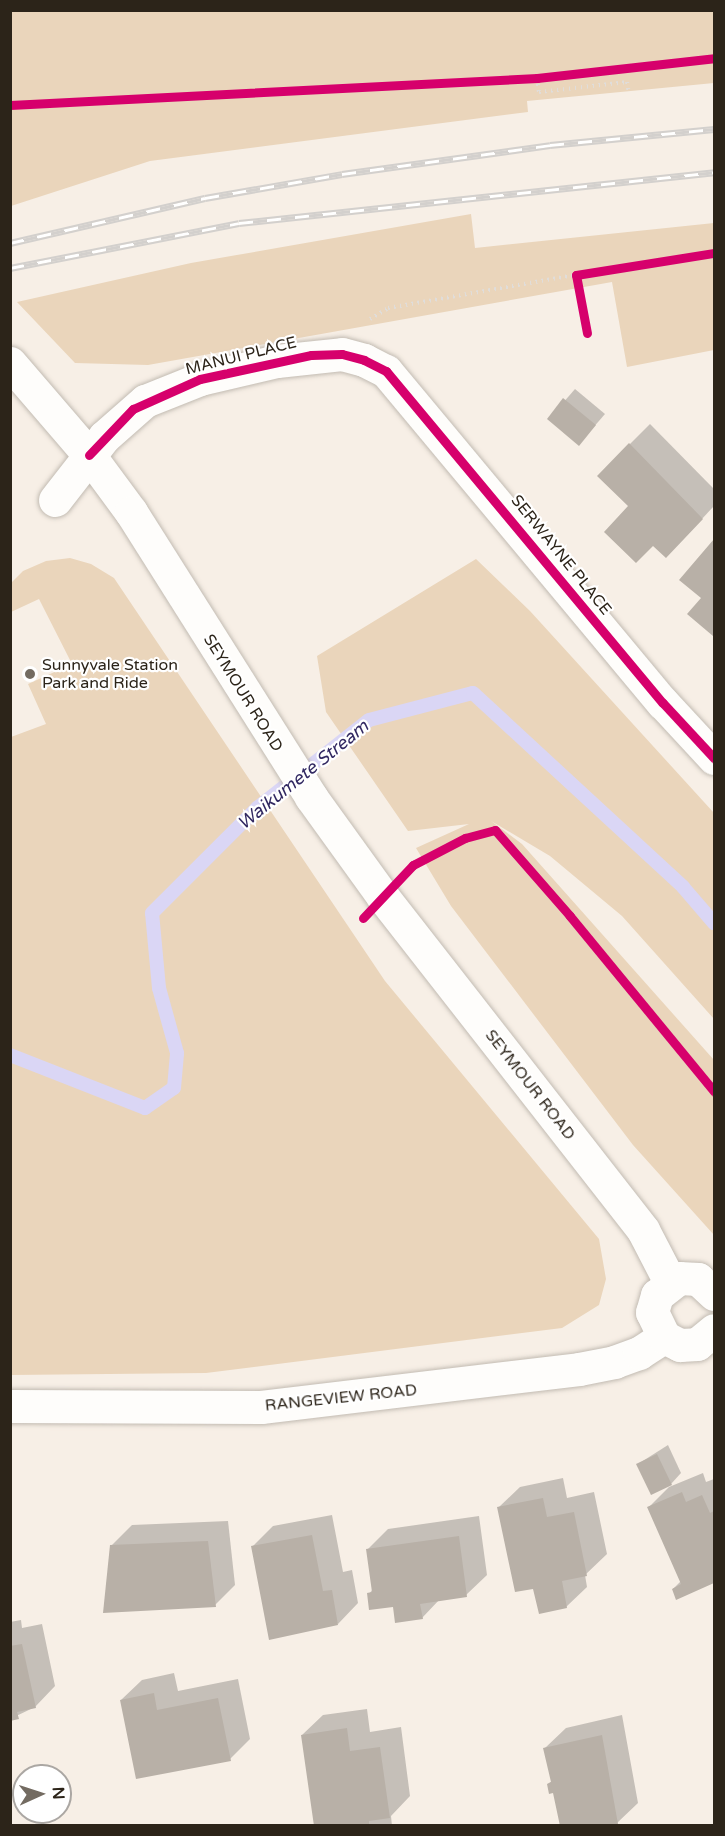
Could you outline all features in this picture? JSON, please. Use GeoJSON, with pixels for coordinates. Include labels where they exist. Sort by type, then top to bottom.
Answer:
{"type":"FeatureCollection","features":[{"type":"Feature","properties":{"kind":"street","name":"MANUI PLACE"},"geometry":{"type":"LineString","coordinates":[[55,500],[89,455],[133,409],[200,379],[311,355],[342,354],[386,371]]}},
{"type":"Feature","properties":{"kind":"street","name":"SEYMOUR ROAD"},"geometry":{"type":"LineString","coordinates":[[10,363],[89,455],[131,512],[257,717],[310,797],[383,897],[644,1230],[670,1282]]}},
{"type":"Feature","properties":{"kind":"street","name":"SERWAYNE PLACE"},"geometry":{"type":"LineString","coordinates":[[386,371],[663,703],[714,758]]}},
{"type":"Feature","properties":{"kind":"street"},"geometry":{"type":"LineString","coordinates":[[714,1294],[698,1280],[670,1282],[653,1303],[654,1322],[664,1337],[688,1345],[705,1340],[714,1330]]}},
{"type":"Feature","properties":{"kind":"street","name":"RANGEVIEW ROAD"},"geometry":{"type":"LineString","coordinates":[[10,1406],[273,1406],[492,1381],[614,1362],[639,1353],[664,1337]]}},
{"type":"Feature","properties":{"kind":"path"},"geometry":{"type":"LineString","coordinates":[[526,78],[549,76]]}},
{"type":"Feature","properties":{"kind":"path"},"geometry":{"type":"LineString","coordinates":[[537,78],[539,92],[627,82],[629,93]]}},
{"type":"Feature","properties":{"kind":"path"},"geometry":{"type":"LineString","coordinates":[[367,321],[388,308],[587,273]]}},
{"type":"Feature","properties":{"kind":"path"},"geometry":{"type":"LineString","coordinates":[[576,275],[578,287]]}},
{"type":"Feature","properties":{"kind":"shaded area"},"geometry":{"type":"Polygon","coordinates":[[[11,10],[714,11],[714,83],[527,101],[528,112],[150,161],[11,206],[11,10]]]}},
{"type":"Feature","properties":{"kind":"shaded area"},"geometry":{"type":"Polygon","coordinates":[[[471,214],[475,248],[714,223],[714,350],[627,367],[612,282],[148,365],[75,363],[17,302],[191,263],[471,214]]]}},
{"type":"Feature","properties":{"kind":"shaded area"},"geometry":{"type":"Polygon","coordinates":[[[70,558],[91,564],[114,578],[385,981],[599,1239],[606,1279],[599,1305],[562,1328],[206,1373],[11,1375],[11,737],[46,724],[28,684],[72,664],[39,599],[11,612],[11,583],[23,571],[46,561],[70,558]]]}},
{"type":"Feature","properties":{"kind":"shaded area"},"geometry":{"type":"Polygon","coordinates":[[[476,559],[530,611],[714,813],[714,1019],[622,916],[550,856],[491,821],[522,844],[714,1060],[714,1235],[633,1145],[451,906],[416,848],[469,824],[408,831],[326,712],[317,656],[476,559]]]}},
{"type":"Feature","properties":{"kind":"building"},"geometry":{"type":"Polygon","coordinates":[[[563,398],[596,425],[579,446],[547,419],[563,398]]]}},
{"type":"Feature","properties":{"kind":"building"},"geometry":{"type":"Polygon","coordinates":[[[629,443],[703,519],[666,558],[653,546],[636,563],[604,532],[628,506],[597,476],[629,443]]]}},
{"type":"Feature","properties":{"kind":"building"},"geometry":{"type":"Polygon","coordinates":[[[714,539],[713,636],[687,614],[701,598],[679,580],[714,539]]]}},
{"type":"Feature","properties":{"kind":"building"},"geometry":{"type":"Polygon","coordinates":[[[657,1454],[672,1485],[651,1495],[636,1464],[657,1454]]]}},
{"type":"Feature","properties":{"kind":"building"},"geometry":{"type":"Polygon","coordinates":[[[682,1492],[686,1502],[702,1495],[710,1513],[714,1511],[714,1583],[676,1600],[672,1589],[681,1584],[647,1507],[682,1492]]]}},
{"type":"Feature","properties":{"kind":"building"},"geometry":{"type":"Polygon","coordinates":[[[543,1498],[547,1517],[574,1512],[587,1576],[562,1581],[567,1608],[539,1614],[533,1589],[515,1592],[497,1507],[543,1498]]]}},
{"type":"Feature","properties":{"kind":"building"},"geometry":{"type":"Polygon","coordinates":[[[312,1535],[323,1591],[332,1590],[338,1625],[269,1640],[251,1546],[312,1535]]]}},
{"type":"Feature","properties":{"kind":"building"},"geometry":{"type":"Polygon","coordinates":[[[459,1536],[467,1597],[420,1604],[423,1619],[395,1623],[393,1607],[369,1610],[367,1593],[372,1592],[366,1549],[459,1536]]]}},
{"type":"Feature","properties":{"kind":"building"},"geometry":{"type":"Polygon","coordinates":[[[208,1541],[216,1607],[103,1613],[110,1545],[208,1541]]]}},
{"type":"Feature","properties":{"kind":"building"},"geometry":{"type":"Polygon","coordinates":[[[22,1644],[36,1708],[17,1712],[19,1719],[10,1721],[10,1646],[22,1644]]]}},
{"type":"Feature","properties":{"kind":"building"},"geometry":{"type":"Polygon","coordinates":[[[154,1693],[157,1710],[218,1698],[231,1761],[136,1779],[120,1700],[154,1693]]]}},
{"type":"Feature","properties":{"kind":"building"},"geometry":{"type":"Polygon","coordinates":[[[347,1728],[350,1751],[380,1747],[390,1818],[369,1821],[369,1826],[314,1826],[301,1735],[347,1728]]]}},
{"type":"Feature","properties":{"kind":"building"},"geometry":{"type":"Polygon","coordinates":[[[602,1735],[618,1824],[560,1826],[553,1793],[549,1794],[547,1784],[551,1782],[543,1748],[602,1735]]]}},
{"type":"Feature","properties":{"kind":"waterway","name":"Waikumete Stream"},"geometry":{"type":"LineString","coordinates":[[10,1055],[145,1108],[174,1088],[177,1053],[159,988],[152,913],[257,808],[369,720],[473,693],[683,887],[714,923]]}},
{"type":"Feature","properties":{"kind":"railway"},"geometry":{"type":"LineString","coordinates":[[10,243],[205,198],[342,174],[550,145],[714,129]]}},
{"type":"Feature","properties":{"kind":"railway"},"geometry":{"type":"LineString","coordinates":[[10,268],[239,223],[714,172]]}},
{"type":"Feature","properties":{"kind":"cycle path"},"geometry":{"type":"LineString","coordinates":[[10,105],[537,78],[714,58]]}},
{"type":"Feature","properties":{"kind":"cycle path"},"geometry":{"type":"LineString","coordinates":[[587,333],[576,275],[714,253]]}},
{"type":"Feature","properties":{"kind":"cycle path"},"geometry":{"type":"LineString","coordinates":[[89,455],[133,409],[200,379],[311,355],[342,354],[364,360],[386,371],[663,703],[714,758]]}},
{"type":"Feature","properties":{"kind":"cycle path"},"geometry":{"type":"LineString","coordinates":[[363,918],[413,865],[465,838],[495,830],[570,916],[714,1091]]}},
{"type":"Feature","properties":{"kind":"place","name":"Sunnyvale Station Park and Ride"},"geometry":{"type":"Point","coordinates":[30,674]}}]}
